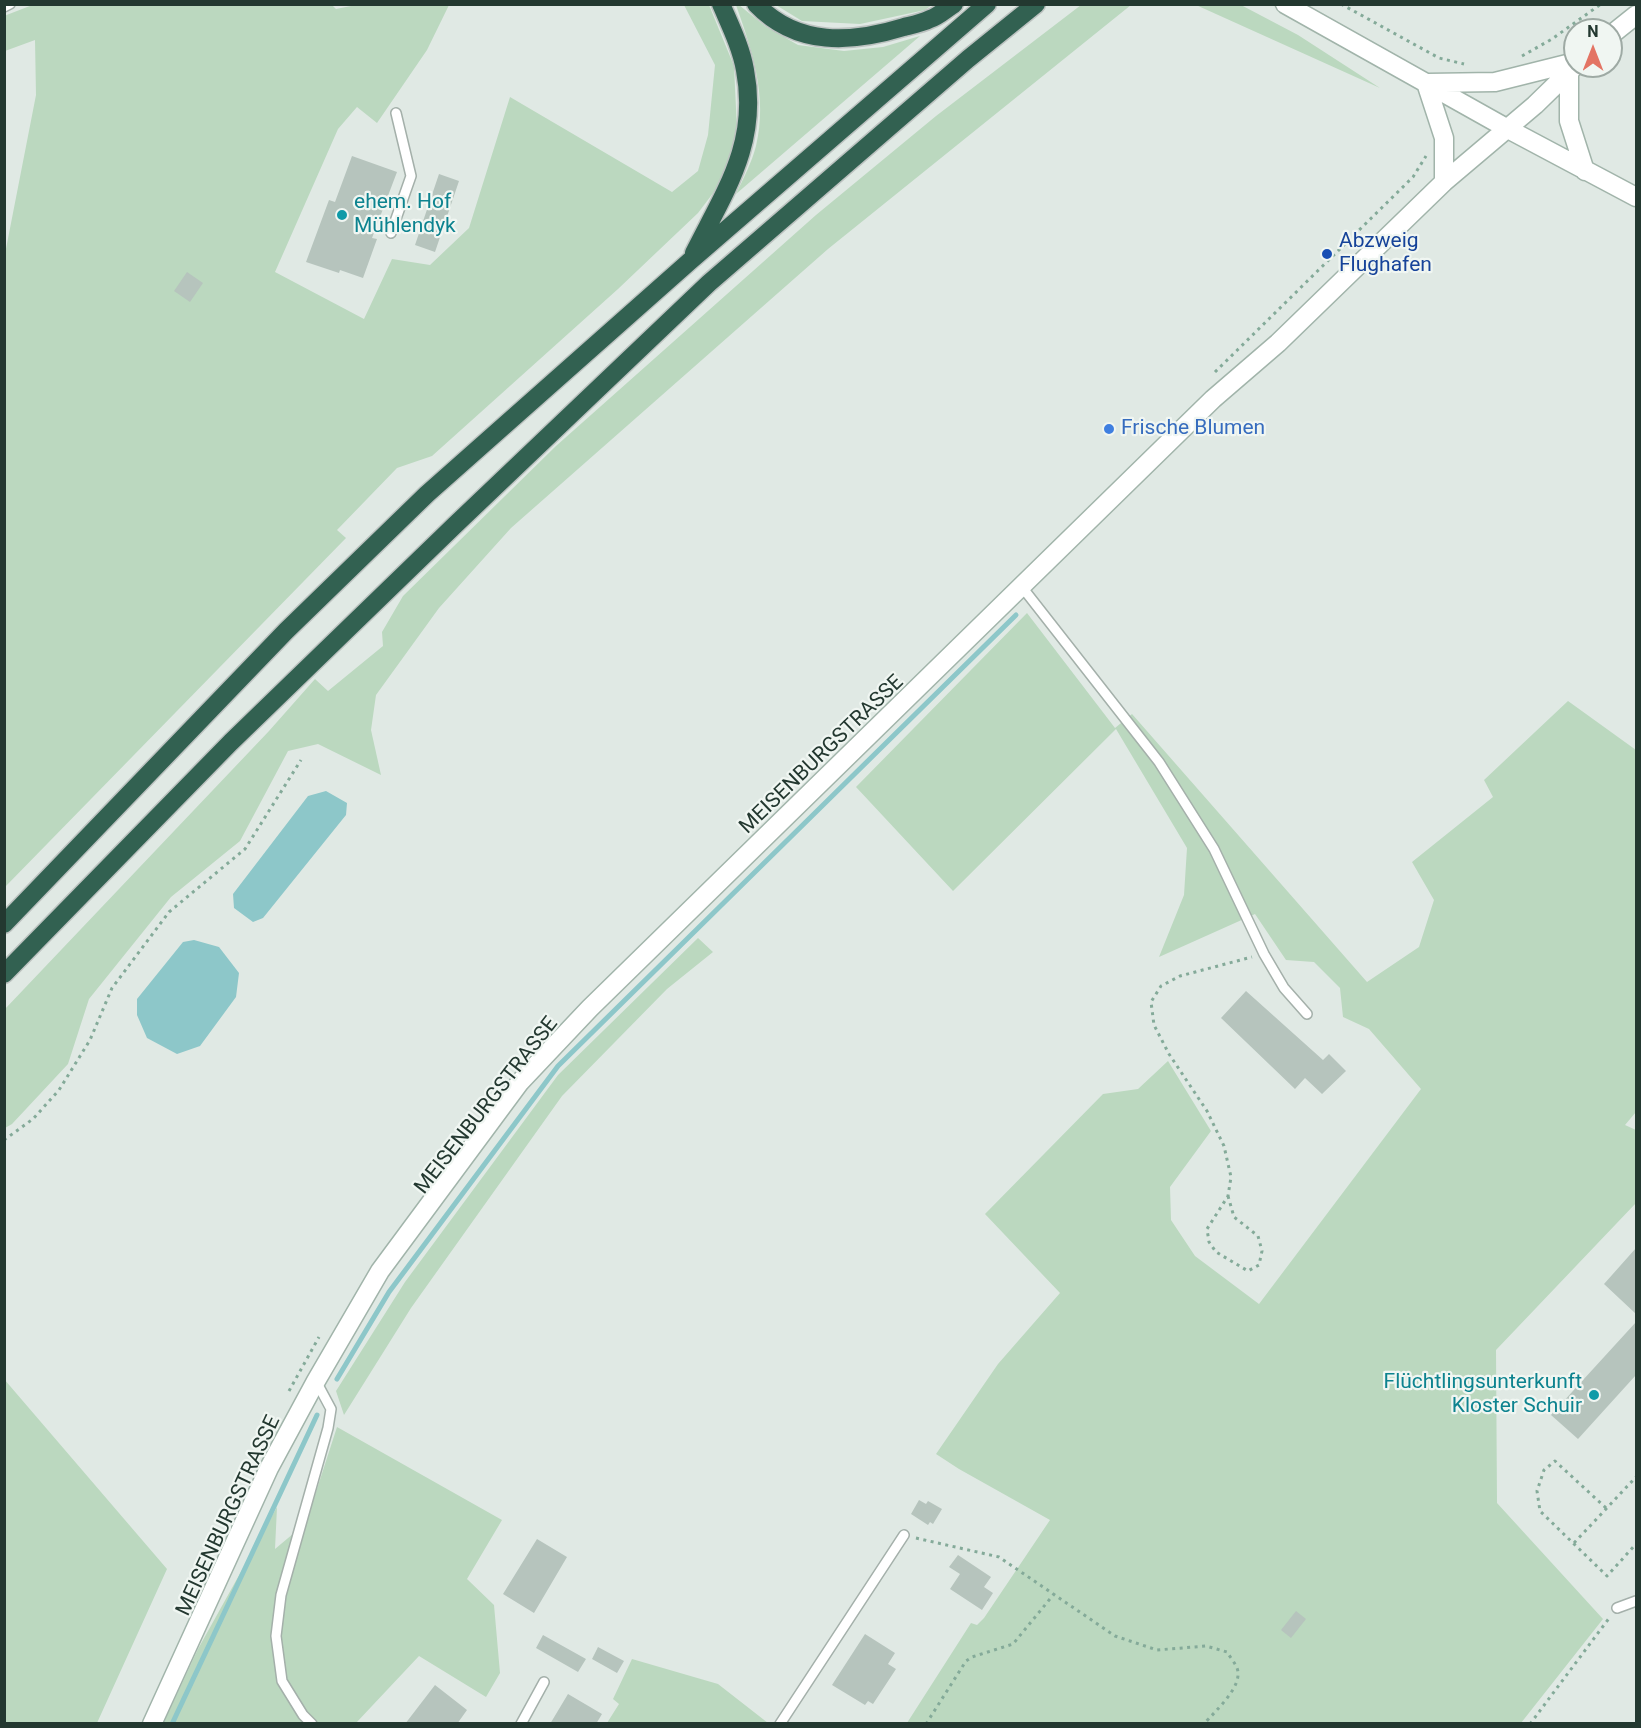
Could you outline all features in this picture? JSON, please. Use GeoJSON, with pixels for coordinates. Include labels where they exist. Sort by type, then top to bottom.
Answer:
{"type":"FeatureCollection","features":[{"type":"Feature","properties":{"kind":"highway"},"geometry":{"type":"LineString","coordinates":[[690,261],[734,176],[743,149],[748,122],[749,96],[745,68],[721,4]]}},
{"type":"Feature","properties":{"kind":"highway"},"geometry":{"type":"LineString","coordinates":[[756,4],[766,15],[797,32],[828,39],[864,38],[891,31],[931,19],[954,4]]}},
{"type":"Feature","properties":{"kind":"highway"},"geometry":{"type":"LineString","coordinates":[[4,924],[278,639],[419,502],[690,261],[987,4]]}},
{"type":"Feature","properties":{"kind":"highway"},"geometry":{"type":"LineString","coordinates":[[4,974],[239,734],[700,291],[968,59],[1036,4]]}},
{"type":"Feature","properties":{"kind":"main road"},"geometry":{"type":"LineString","coordinates":[[1285,4],[1508,129],[1636,197]]}},
{"type":"Feature","properties":{"kind":"main road"},"geometry":{"type":"LineString","coordinates":[[1623,25],[1636,15]]}},
{"type":"Feature","properties":{"kind":"main road"},"geometry":{"type":"LineString","coordinates":[[1426,83],[1495,82],[1563,69]]}},
{"type":"Feature","properties":{"kind":"main road","name":"MEISENBURGSTRASSE"},"geometry":{"type":"LineString","coordinates":[[152,1724],[269,1468],[316,1381],[380,1271],[520,1082],[590,1008],[1213,399],[1278,343],[1444,182],[1508,129],[1563,77]]}},
{"type":"Feature","properties":{"kind":"main road"},"geometry":{"type":"LineString","coordinates":[[1572,78],[1569,122],[1585,171]]}},
{"type":"Feature","properties":{"kind":"main road"},"geometry":{"type":"LineString","coordinates":[[1426,83],[1444,138],[1444,182]]}},
{"type":"Feature","properties":{"kind":"lane"},"geometry":{"type":"LineString","coordinates":[[4,7],[10,4]]}},
{"type":"Feature","properties":{"kind":"lane"},"geometry":{"type":"LineString","coordinates":[[391,233],[411,176],[396,113]]}},
{"type":"Feature","properties":{"kind":"lane"},"geometry":{"type":"LineString","coordinates":[[1022,587],[1159,762],[1214,849],[1264,954],[1284,988],[1307,1014]]}},
{"type":"Feature","properties":{"kind":"lane"},"geometry":{"type":"LineString","coordinates":[[312,1724],[303,1715],[282,1681],[276,1636],[281,1595],[328,1428],[331,1409],[316,1381]]}},
{"type":"Feature","properties":{"kind":"lane"},"geometry":{"type":"LineString","coordinates":[[780,1724],[904,1535]]}},
{"type":"Feature","properties":{"kind":"lane"},"geometry":{"type":"LineString","coordinates":[[1617,1608],[1636,1601]]}},
{"type":"Feature","properties":{"kind":"lane"},"geometry":{"type":"LineString","coordinates":[[520,1724],[543,1682]]}},
{"type":"Feature","properties":{"kind":"path"},"geometry":{"type":"LineString","coordinates":[[1341,4],[1439,58]]}},
{"type":"Feature","properties":{"kind":"path"},"geometry":{"type":"LineString","coordinates":[[1515,60],[1552,39],[1601,4]]}},
{"type":"Feature","properties":{"kind":"path"},"geometry":{"type":"LineString","coordinates":[[1211,376],[1413,177]]}},
{"type":"Feature","properties":{"kind":"path"},"geometry":{"type":"LineString","coordinates":[[4,1140],[33,1119],[59,1090],[90,1040],[112,988],[169,912],[244,849],[301,760]]}},
{"type":"Feature","properties":{"kind":"path"},"geometry":{"type":"LineString","coordinates":[[1228,1196],[1234,1217],[1258,1236],[1262,1251],[1259,1265],[1248,1271],[1216,1252],[1209,1242],[1207,1229],[1228,1196],[1231,1177],[1224,1146],[1207,1111],[1169,1054],[1154,1025],[1151,1002],[1161,986],[1180,976],[1264,954]]}},
{"type":"Feature","properties":{"kind":"path","name":"MEISENBURGSTRASSE"},"geometry":{"type":"LineString","coordinates":[[289,1391],[322,1332]]}},
{"type":"Feature","properties":{"kind":"path"},"geometry":{"type":"LineString","coordinates":[[1606,1508],[1555,1461],[1544,1470],[1537,1491],[1540,1511],[1607,1576],[1636,1544]]}},
{"type":"Feature","properties":{"kind":"path"},"geometry":{"type":"LineString","coordinates":[[1573,1544],[1636,1477]]}},
{"type":"Feature","properties":{"kind":"path"},"geometry":{"type":"LineString","coordinates":[[904,1535],[999,1557],[1115,1636],[1157,1650],[1206,1646],[1227,1652],[1237,1668],[1239,1679],[1234,1689],[1204,1724]]}},
{"type":"Feature","properties":{"kind":"path"},"geometry":{"type":"LineString","coordinates":[[926,1724],[966,1662],[972,1657],[1013,1644],[1054,1594]]}},
{"type":"Feature","properties":{"kind":"path"},"geometry":{"type":"LineString","coordinates":[[1530,1724],[1617,1608]]}},
{"type":"Feature","properties":{"kind":"green space"},"geometry":{"type":"Polygon","coordinates":[[[35,4],[331,4],[336,9],[361,4],[449,5],[427,50],[377,123],[357,107],[338,129],[275,272],[364,319],[392,259],[430,265],[469,228],[510,97],[672,192],[698,171],[708,135],[715,65],[684,5],[709,5],[734,66],[737,130],[726,176],[698,213],[618,289],[432,456],[397,468],[337,530],[346,538],[5,887],[4,259],[36,95],[35,40],[5,51],[4,16],[35,4]]]}},
{"type":"Feature","properties":{"kind":"green space"},"geometry":{"type":"Polygon","coordinates":[[[736,5],[765,26],[798,45],[844,51],[883,47],[920,36],[736,194],[756,146],[760,110],[753,56],[736,5]]]}},
{"type":"Feature","properties":{"kind":"green space"},"geometry":{"type":"Polygon","coordinates":[[[776,5],[932,5],[925,10],[860,24],[802,21],[776,5]]]}},
{"type":"Feature","properties":{"kind":"green space"},"geometry":{"type":"Polygon","coordinates":[[[1081,5],[1131,5],[828,249],[511,528],[439,608],[376,695],[371,730],[381,775],[318,744],[288,751],[240,841],[171,897],[89,999],[68,1064],[12,1124],[5,1128],[5,1009],[269,731],[315,679],[328,691],[383,646],[382,632],[403,596],[556,446],[816,215],[936,116],[1081,5]]]}},
{"type":"Feature","properties":{"kind":"green space"},"geometry":{"type":"Polygon","coordinates":[[[1196,5],[1241,5],[1298,35],[1380,88],[1196,5]]]}},
{"type":"Feature","properties":{"kind":"green space"},"geometry":{"type":"Polygon","coordinates":[[[1027,613],[1115,728],[1132,714],[1367,982],[1419,947],[1434,900],[1412,862],[1493,797],[1484,780],[1568,701],[1636,750],[1636,1112],[1625,1125],[1636,1130],[1636,1203],[1496,1350],[1497,1503],[1603,1619],[1521,1723],[907,1723],[971,1623],[977,1625],[984,1618],[1050,1520],[936,1454],[998,1364],[1060,1293],[985,1214],[1103,1094],[1138,1089],[1168,1061],[1211,1131],[1170,1187],[1171,1220],[1195,1256],[1259,1304],[1421,1089],[1369,1029],[1343,1017],[1340,988],[1314,962],[1286,960],[1255,914],[1159,957],[1184,895],[1187,848],[1116,729],[953,891],[856,787],[1027,613]]]}},
{"type":"Feature","properties":{"kind":"green space"},"geometry":{"type":"Polygon","coordinates":[[[698,938],[713,952],[667,989],[562,1096],[411,1308],[344,1415],[336,1391],[405,1282],[558,1075],[698,938]]]}},
{"type":"Feature","properties":{"kind":"green space"},"geometry":{"type":"Polygon","coordinates":[[[4,1379],[167,1569],[97,1723],[5,1723],[4,1379]]]}},
{"type":"Feature","properties":{"kind":"green space"},"geometry":{"type":"Polygon","coordinates":[[[337,1427],[502,1520],[467,1579],[494,1605],[500,1673],[486,1697],[419,1656],[356,1723],[163,1724],[198,1649],[277,1507],[275,1549],[306,1523],[337,1427]]]}},
{"type":"Feature","properties":{"kind":"green space"},"geometry":{"type":"Polygon","coordinates":[[[632,1659],[718,1684],[768,1723],[607,1723],[619,1704],[613,1699],[632,1659]]]}},
{"type":"Feature","properties":{"kind":"water"},"geometry":{"type":"Polygon","coordinates":[[[326,791],[347,803],[346,815],[263,918],[253,922],[234,908],[233,894],[308,796],[326,791]]]}},
{"type":"Feature","properties":{"kind":"water"},"geometry":{"type":"Polygon","coordinates":[[[194,940],[219,947],[239,973],[236,997],[200,1046],[177,1054],[147,1038],[137,1015],[137,999],[183,942],[194,940]]]}},
{"type":"Feature","properties":{"kind":"building","name":"ehem. Hof Mühlendyk"},"geometry":{"type":"Polygon","coordinates":[[[352,156],[397,172],[372,238],[377,239],[363,278],[306,262],[329,200],[335,202],[352,156]]]}},
{"type":"Feature","properties":{"kind":"building"},"geometry":{"type":"Polygon","coordinates":[[[439,174],[459,181],[435,252],[415,245],[439,174]]]}},
{"type":"Feature","properties":{"kind":"building"},"geometry":{"type":"Polygon","coordinates":[[[187,272],[203,283],[190,302],[174,291],[187,272]]]}},
{"type":"Feature","properties":{"kind":"building"},"geometry":{"type":"Polygon","coordinates":[[[1246,991],[1323,1060],[1329,1054],[1346,1071],[1322,1094],[1305,1078],[1295,1089],[1221,1018],[1246,991]]]}},
{"type":"Feature","properties":{"kind":"building"},"geometry":{"type":"Polygon","coordinates":[[[1636,1248],[1636,1314],[1604,1284],[1636,1248]]]}},
{"type":"Feature","properties":{"kind":"building","name":"Flüchtlingsunterkunft Kloster Schuir"},"geometry":{"type":"Polygon","coordinates":[[[1636,1322],[1636,1375],[1578,1439],[1551,1415],[1636,1322]]]}},
{"type":"Feature","properties":{"kind":"building"},"geometry":{"type":"Polygon","coordinates":[[[919,1500],[926,1504],[928,1501],[942,1509],[933,1524],[930,1522],[928,1525],[911,1514],[919,1500]]]}},
{"type":"Feature","properties":{"kind":"building"},"geometry":{"type":"Polygon","coordinates":[[[537,1539],[567,1557],[534,1613],[503,1594],[537,1539]]]}},
{"type":"Feature","properties":{"kind":"building"},"geometry":{"type":"Polygon","coordinates":[[[958,1555],[991,1577],[984,1587],[993,1593],[982,1610],[950,1589],[960,1574],[949,1567],[958,1555]]]}},
{"type":"Feature","properties":{"kind":"building"},"geometry":{"type":"Polygon","coordinates":[[[1296,1611],[1306,1619],[1291,1638],[1281,1630],[1296,1611]]]}},
{"type":"Feature","properties":{"kind":"building"},"geometry":{"type":"Polygon","coordinates":[[[865,1634],[895,1653],[888,1664],[896,1669],[873,1704],[868,1701],[865,1705],[832,1685],[865,1634]]]}},
{"type":"Feature","properties":{"kind":"building"},"geometry":{"type":"Polygon","coordinates":[[[543,1635],[586,1659],[578,1672],[536,1648],[543,1635]]]}},
{"type":"Feature","properties":{"kind":"building"},"geometry":{"type":"Polygon","coordinates":[[[598,1647],[624,1661],[617,1673],[592,1659],[598,1647]]]}},
{"type":"Feature","properties":{"kind":"building"},"geometry":{"type":"Polygon","coordinates":[[[435,1685],[467,1710],[457,1724],[405,1724],[435,1685]]]}},
{"type":"Feature","properties":{"kind":"building"},"geometry":{"type":"Polygon","coordinates":[[[568,1694],[602,1714],[596,1724],[550,1724],[568,1694]]]}},
{"type":"Feature","properties":{"kind":"waterway"},"geometry":{"type":"LineString","coordinates":[[337,1379],[389,1292],[558,1066],[1016,615]]}},
{"type":"Feature","properties":{"kind":"waterway"},"geometry":{"type":"LineString","coordinates":[[172,1724],[317,1415]]}},
{"type":"Feature","properties":{"kind":"place","name":"ehem. Hof Mühlendyk"},"geometry":{"type":"Point","coordinates":[342,215]}},
{"type":"Feature","properties":{"kind":"place","name":"Abzweig Flughafen"},"geometry":{"type":"Point","coordinates":[1327,254]}},
{"type":"Feature","properties":{"kind":"place","name":"Frische Blumen"},"geometry":{"type":"Point","coordinates":[1109,429]}},
{"type":"Feature","properties":{"kind":"place","name":"Flüchtlingsunterkunft Kloster Schuir"},"geometry":{"type":"Point","coordinates":[1594,1395]}}]}
